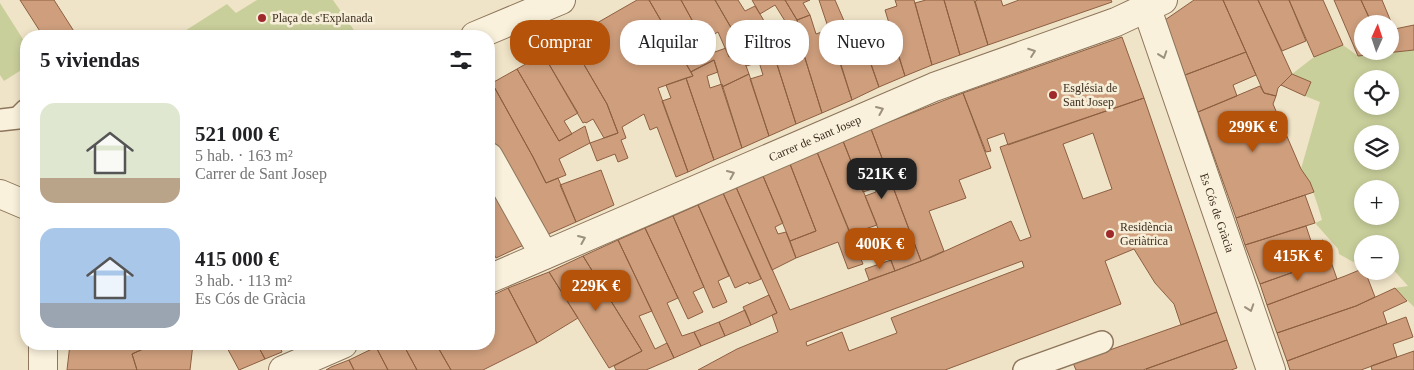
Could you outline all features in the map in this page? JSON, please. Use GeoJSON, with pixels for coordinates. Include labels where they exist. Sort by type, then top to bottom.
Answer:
{"type":"FeatureCollection","features":[{"type":"Feature","properties":{"kind":"street"},"geometry":{"type":"LineString","coordinates":[[489,30],[561,0]]}},
{"type":"Feature","properties":{"kind":"street","name":"Carrer de Sant Josep"},"geometry":{"type":"LineString","coordinates":[[495,276],[934,87],[1116,22],[1151,3]]}},
{"type":"Feature","properties":{"kind":"street","name":"Es Cós de Gràcia"},"geometry":{"type":"LineString","coordinates":[[1151,3],[1271,370]]}},
{"type":"Feature","properties":{"kind":"street"},"geometry":{"type":"LineString","coordinates":[[495,168],[544,255]]}},
{"type":"Feature","properties":{"kind":"street"},"geometry":{"type":"LineString","coordinates":[[0,194],[20,203]]}},
{"type":"Feature","properties":{"kind":"street"},"geometry":{"type":"LineString","coordinates":[[43,350],[43,370]]}},
{"type":"Feature","properties":{"kind":"street"},"geometry":{"type":"LineString","coordinates":[[283,370],[329,350]]}},
{"type":"Feature","properties":{"kind":"lane"},"geometry":{"type":"LineString","coordinates":[[0,120],[18,118],[20,116]]}},
{"type":"Feature","properties":{"kind":"lane"},"geometry":{"type":"LineString","coordinates":[[1024,370],[1102,342]]}},
{"type":"Feature","properties":{"kind":"green space"},"geometry":{"type":"Polygon","coordinates":[[[257,0],[333,0],[354,30],[186,30],[227,4],[236,13],[257,0]]]}},
{"type":"Feature","properties":{"kind":"green space"},"geometry":{"type":"Polygon","coordinates":[[[0,3],[20,35],[20,71],[4,81],[0,75],[0,3]]]}},
{"type":"Feature","properties":{"kind":"green space"},"geometry":{"type":"Polygon","coordinates":[[[1343,45],[1354,53],[1354,60],[1399,60],[1399,52],[1414,50],[1414,307],[1395,288],[1408,286],[1399,276],[1399,235],[1354,235],[1354,262],[1339,254],[1338,249],[1315,223],[1322,220],[1311,187],[1301,169],[1320,102],[1305,96],[1311,83],[1292,74],[1314,57],[1343,45]]]}},
{"type":"Feature","properties":{"kind":"building"},"geometry":{"type":"Polygon","coordinates":[[[20,0],[54,0],[73,30],[39,30],[20,0]]]}},
{"type":"Feature","properties":{"kind":"building"},"geometry":{"type":"Polygon","coordinates":[[[637,0],[649,0],[661,20],[620,20],[620,65],[687,65],[693,76],[658,88],[688,172],[676,177],[657,127],[650,130],[644,114],[622,127],[626,138],[621,140],[628,158],[618,162],[615,154],[597,161],[590,143],[618,133],[607,104],[584,65],[610,65],[610,20],[602,20],[637,0]]]}},
{"type":"Feature","properties":{"kind":"building"},"geometry":{"type":"Polygon","coordinates":[[[649,0],[681,0],[692,20],[661,20],[649,0]]]}},
{"type":"Feature","properties":{"kind":"building"},"geometry":{"type":"Polygon","coordinates":[[[681,0],[715,0],[727,20],[726,50],[718,32],[716,33],[716,20],[692,20],[681,0]]]}},
{"type":"Feature","properties":{"kind":"building"},"geometry":{"type":"Polygon","coordinates":[[[715,0],[738,0],[745,11],[755,6],[763,20],[727,20],[715,0]]]}},
{"type":"Feature","properties":{"kind":"building"},"geometry":{"type":"Polygon","coordinates":[[[752,0],[785,0],[797,20],[784,20],[775,5],[760,14],[752,0]]]}},
{"type":"Feature","properties":{"kind":"building"},"geometry":{"type":"Polygon","coordinates":[[[785,0],[810,0],[803,3],[810,15],[797,20],[785,0]]]}},
{"type":"Feature","properties":{"kind":"building"},"geometry":{"type":"Polygon","coordinates":[[[819,0],[835,0],[844,20],[826,20],[819,0]]]}},
{"type":"Feature","properties":{"kind":"building"},"geometry":{"type":"Polygon","coordinates":[[[895,0],[914,0],[932,65],[905,76],[902,65],[903,20],[888,20],[885,10],[897,6],[895,0]]]}},
{"type":"Feature","properties":{"kind":"building"},"geometry":{"type":"Polygon","coordinates":[[[926,0],[944,0],[960,55],[932,65],[915,3],[926,0]]]}},
{"type":"Feature","properties":{"kind":"building"},"geometry":{"type":"Polygon","coordinates":[[[944,0],[974,0],[988,45],[960,55],[944,0]]]}},
{"type":"Feature","properties":{"kind":"building"},"geometry":{"type":"Polygon","coordinates":[[[1001,0],[1003,6],[1019,0],[1111,0],[1112,2],[988,45],[975,1],[1001,0]]]}},
{"type":"Feature","properties":{"kind":"building"},"geometry":{"type":"Polygon","coordinates":[[[1194,0],[1223,0],[1246,52],[1185,75],[1165,20],[1194,0]]]}},
{"type":"Feature","properties":{"kind":"building"},"geometry":{"type":"Polygon","coordinates":[[[1223,0],[1258,0],[1292,74],[1278,88],[1276,96],[1264,93],[1223,0]]]}},
{"type":"Feature","properties":{"kind":"building"},"geometry":{"type":"Polygon","coordinates":[[[1258,0],[1289,0],[1306,41],[1282,51],[1258,0]]]}},
{"type":"Feature","properties":{"kind":"building"},"geometry":{"type":"Polygon","coordinates":[[[1289,0],[1323,0],[1343,45],[1314,57],[1289,0]]]}},
{"type":"Feature","properties":{"kind":"building"},"geometry":{"type":"Polygon","coordinates":[[[1334,0],[1361,0],[1368,15],[1354,15],[1354,47],[1334,0]]]}},
{"type":"Feature","properties":{"kind":"building"},"geometry":{"type":"Polygon","coordinates":[[[1361,0],[1382,0],[1388,15],[1368,15],[1361,0]]]}},
{"type":"Feature","properties":{"kind":"building"},"geometry":{"type":"Polygon","coordinates":[[[810,15],[816,34],[819,33],[819,65],[841,65],[852,100],[822,113],[807,65],[809,65],[809,20],[797,20],[810,15]]]}},
{"type":"Feature","properties":{"kind":"building"},"geometry":{"type":"Polygon","coordinates":[[[1414,25],[1414,50],[1399,52],[1399,28],[1414,25]]]}},
{"type":"Feature","properties":{"kind":"building","name":"Església de Sant Josep"},"geometry":{"type":"Polygon","coordinates":[[[1122,37],[1144,98],[1008,145],[1004,133],[987,139],[991,151],[986,152],[963,93],[1122,37]]]}},
{"type":"Feature","properties":{"kind":"building"},"geometry":{"type":"Polygon","coordinates":[[[726,48],[726,65],[746,65],[749,74],[722,87],[715,65],[716,52],[726,48]]]}},
{"type":"Feature","properties":{"kind":"building"},"geometry":{"type":"Polygon","coordinates":[[[1246,52],[1256,75],[1233,85],[1237,96],[1198,112],[1185,75],[1246,52]]]}},
{"type":"Feature","properties":{"kind":"building"},"geometry":{"type":"Polygon","coordinates":[[[524,65],[550,65],[578,113],[564,121],[572,134],[559,141],[517,69],[524,65]]]}},
{"type":"Feature","properties":{"kind":"building"},"geometry":{"type":"Polygon","coordinates":[[[549,65],[584,65],[607,104],[618,133],[604,138],[593,119],[583,123],[549,65]]]}},
{"type":"Feature","properties":{"kind":"building"},"geometry":{"type":"Polygon","coordinates":[[[687,65],[704,65],[691,72],[687,65]]]}},
{"type":"Feature","properties":{"kind":"building"},"geometry":{"type":"Polygon","coordinates":[[[704,65],[716,65],[718,72],[707,76],[710,88],[722,84],[742,148],[714,160],[686,78],[693,76],[692,71],[704,65]]]}},
{"type":"Feature","properties":{"kind":"building"},"geometry":{"type":"Polygon","coordinates":[[[760,65],[777,65],[796,124],[769,136],[750,79],[763,75],[760,65]]]}},
{"type":"Feature","properties":{"kind":"building"},"geometry":{"type":"Polygon","coordinates":[[[777,65],[807,65],[822,113],[796,124],[777,65]]]}},
{"type":"Feature","properties":{"kind":"building"},"geometry":{"type":"Polygon","coordinates":[[[841,65],[871,65],[879,87],[852,100],[841,65]]]}},
{"type":"Feature","properties":{"kind":"building"},"geometry":{"type":"Polygon","coordinates":[[[871,65],[901,65],[905,76],[879,87],[871,65]]]}},
{"type":"Feature","properties":{"kind":"building"},"geometry":{"type":"Polygon","coordinates":[[[517,69],[559,141],[585,126],[590,143],[559,159],[566,175],[546,183],[495,88],[495,81],[517,69]]]}},
{"type":"Feature","properties":{"kind":"building"},"geometry":{"type":"Polygon","coordinates":[[[749,74],[769,136],[742,148],[722,87],[749,74]]]}},
{"type":"Feature","properties":{"kind":"building"},"geometry":{"type":"Polygon","coordinates":[[[1292,74],[1311,82],[1305,96],[1281,85],[1292,74]]]}},
{"type":"Feature","properties":{"kind":"building"},"geometry":{"type":"Polygon","coordinates":[[[686,78],[714,160],[688,172],[662,101],[671,98],[666,85],[686,78]]]}},
{"type":"Feature","properties":{"kind":"building"},"geometry":{"type":"Polygon","coordinates":[[[1260,86],[1264,93],[1276,96],[1273,104],[1301,169],[1314,192],[1236,218],[1198,112],[1260,86]]]}},
{"type":"Feature","properties":{"kind":"building"},"geometry":{"type":"Polygon","coordinates":[[[495,88],[546,183],[558,178],[576,222],[542,237],[495,153],[495,88]]]}},
{"type":"Feature","properties":{"kind":"building"},"geometry":{"type":"Polygon","coordinates":[[[963,93],[991,168],[959,180],[966,198],[929,211],[944,251],[921,261],[871,129],[963,93]]]}},
{"type":"Feature","properties":{"kind":"building","name":"Residència Geriàtrica"},"geometry":{"type":"Polygon","coordinates":[[[1144,98],[1217,312],[1181,325],[1174,304],[1155,283],[1134,249],[1105,261],[1121,304],[945,370],[698,370],[737,349],[778,332],[772,315],[777,313],[723,193],[736,187],[790,310],[932,257],[1011,221],[1020,241],[1031,237],[1000,147],[1144,98]],[[1093,133],[1063,144],[1083,199],[1112,189],[1093,133]],[[1022,261],[806,342],[807,346],[842,332],[849,351],[897,333],[891,318],[1024,267],[1022,261]]]}},
{"type":"Feature","properties":{"kind":"building"},"geometry":{"type":"Polygon","coordinates":[[[871,129],[921,261],[895,271],[865,196],[876,192],[875,188],[863,192],[843,141],[871,129]]]}},
{"type":"Feature","properties":{"kind":"building"},"geometry":{"type":"Polygon","coordinates":[[[843,141],[877,225],[865,229],[871,245],[857,251],[817,152],[843,141]]]}},
{"type":"Feature","properties":{"kind":"building"},"geometry":{"type":"Polygon","coordinates":[[[817,152],[863,264],[848,269],[838,242],[796,258],[790,241],[816,231],[790,164],[817,152]]]}},
{"type":"Feature","properties":{"kind":"building"},"geometry":{"type":"Polygon","coordinates":[[[790,164],[816,231],[790,241],[763,176],[790,164]]]}},
{"type":"Feature","properties":{"kind":"building"},"geometry":{"type":"Polygon","coordinates":[[[601,170],[614,205],[576,222],[560,185],[601,170]]]}},
{"type":"Feature","properties":{"kind":"building"},"geometry":{"type":"Polygon","coordinates":[[[763,176],[783,223],[775,227],[778,234],[786,232],[796,258],[772,270],[736,187],[763,176]]]}},
{"type":"Feature","properties":{"kind":"building"},"geometry":{"type":"Polygon","coordinates":[[[495,185],[528,243],[496,258],[495,256],[495,185]]]}},
{"type":"Feature","properties":{"kind":"building"},"geometry":{"type":"Polygon","coordinates":[[[723,193],[761,279],[735,288],[698,205],[723,193]]]}},
{"type":"Feature","properties":{"kind":"building"},"geometry":{"type":"Polygon","coordinates":[[[1305,195],[1315,223],[1245,245],[1236,218],[1305,195]]]}},
{"type":"Feature","properties":{"kind":"building"},"geometry":{"type":"Polygon","coordinates":[[[698,205],[729,276],[718,281],[727,302],[713,308],[673,216],[698,205]]]}},
{"type":"Feature","properties":{"kind":"building"},"geometry":{"type":"Polygon","coordinates":[[[673,216],[704,287],[693,292],[703,312],[688,319],[645,228],[673,216]]]}},
{"type":"Feature","properties":{"kind":"building"},"geometry":{"type":"Polygon","coordinates":[[[1306,226],[1312,244],[1323,240],[1330,259],[1260,284],[1245,245],[1306,226]]]}},
{"type":"Feature","properties":{"kind":"building"},"geometry":{"type":"Polygon","coordinates":[[[645,228],[678,298],[667,303],[682,336],[694,332],[701,346],[674,358],[618,240],[645,228]]]}},
{"type":"Feature","properties":{"kind":"building"},"geometry":{"type":"Polygon","coordinates":[[[618,240],[652,311],[639,316],[655,349],[667,343],[674,358],[646,370],[616,370],[614,366],[642,351],[583,256],[618,240]]]}},
{"type":"Feature","properties":{"kind":"building"},"geometry":{"type":"Polygon","coordinates":[[[583,256],[642,351],[609,368],[549,272],[583,256]]]}},
{"type":"Feature","properties":{"kind":"building"},"geometry":{"type":"Polygon","coordinates":[[[1330,259],[1337,279],[1267,305],[1260,284],[1330,259]]]}},
{"type":"Feature","properties":{"kind":"building"},"geometry":{"type":"Polygon","coordinates":[[[891,260],[895,271],[869,280],[865,269],[891,260]]]}},
{"type":"Feature","properties":{"kind":"building"},"geometry":{"type":"Polygon","coordinates":[[[549,272],[578,318],[537,343],[508,288],[549,272]]]}},
{"type":"Feature","properties":{"kind":"building"},"geometry":{"type":"Polygon","coordinates":[[[1354,272],[1354,280],[1368,280],[1375,297],[1356,306],[1277,333],[1267,305],[1354,272]]]}},
{"type":"Feature","properties":{"kind":"building"},"geometry":{"type":"Polygon","coordinates":[[[508,288],[537,343],[483,370],[451,370],[439,350],[495,350],[495,294],[508,288]]]}},
{"type":"Feature","properties":{"kind":"building"},"geometry":{"type":"Polygon","coordinates":[[[1395,288],[1407,301],[1383,312],[1387,324],[1287,361],[1277,333],[1356,306],[1395,288]]]}},
{"type":"Feature","properties":{"kind":"building"},"geometry":{"type":"Polygon","coordinates":[[[769,295],[777,313],[751,325],[743,307],[769,295]]]}},
{"type":"Feature","properties":{"kind":"building"},"geometry":{"type":"Polygon","coordinates":[[[745,310],[751,325],[725,336],[719,322],[745,310]]]}},
{"type":"Feature","properties":{"kind":"building"},"geometry":{"type":"Polygon","coordinates":[[[1217,312],[1227,340],[1143,370],[1076,370],[1073,363],[1217,312]]]}},
{"type":"Feature","properties":{"kind":"building"},"geometry":{"type":"Polygon","coordinates":[[[1406,317],[1413,337],[1393,344],[1397,357],[1361,370],[1290,370],[1287,361],[1406,317]]]}},
{"type":"Feature","properties":{"kind":"building"},"geometry":{"type":"Polygon","coordinates":[[[719,322],[725,336],[701,346],[694,332],[719,322]]]}},
{"type":"Feature","properties":{"kind":"building"},"geometry":{"type":"Polygon","coordinates":[[[1227,340],[1237,368],[1231,370],[1146,369],[1227,340]]]}},
{"type":"Feature","properties":{"kind":"building"},"geometry":{"type":"Polygon","coordinates":[[[69,350],[141,350],[132,354],[137,370],[67,370],[69,350]]]}},
{"type":"Feature","properties":{"kind":"building"},"geometry":{"type":"Polygon","coordinates":[[[141,350],[192,350],[190,370],[137,370],[132,354],[141,350]]]}},
{"type":"Feature","properties":{"kind":"building"},"geometry":{"type":"Polygon","coordinates":[[[228,350],[260,350],[265,359],[239,370],[228,350]]]}},
{"type":"Feature","properties":{"kind":"building"},"geometry":{"type":"Polygon","coordinates":[[[260,350],[281,350],[282,352],[265,359],[260,350]]]}},
{"type":"Feature","properties":{"kind":"building"},"geometry":{"type":"Polygon","coordinates":[[[370,350],[378,350],[388,370],[354,370],[349,360],[370,350]]]}},
{"type":"Feature","properties":{"kind":"building"},"geometry":{"type":"Polygon","coordinates":[[[378,350],[406,350],[417,370],[388,370],[378,350]]]}},
{"type":"Feature","properties":{"kind":"building"},"geometry":{"type":"Polygon","coordinates":[[[406,350],[439,350],[451,370],[417,370],[406,350]]]}},
{"type":"Feature","properties":{"kind":"building"},"geometry":{"type":"Polygon","coordinates":[[[1414,351],[1414,370],[1372,370],[1371,366],[1414,351]]]}},
{"type":"Feature","properties":{"kind":"building"},"geometry":{"type":"Polygon","coordinates":[[[349,360],[354,370],[326,370],[331,367],[349,360]]]}},
{"type":"Feature","properties":{"kind":"place","name":"Plaça de s'Explanada"},"geometry":{"type":"Point","coordinates":[262,18]}},
{"type":"Feature","properties":{"kind":"place","name":"Església de Sant Josep"},"geometry":{"type":"Point","coordinates":[1053,95]}},
{"type":"Feature","properties":{"kind":"place","name":"Residència Geriàtrica"},"geometry":{"type":"Point","coordinates":[1110,234]}}]}
